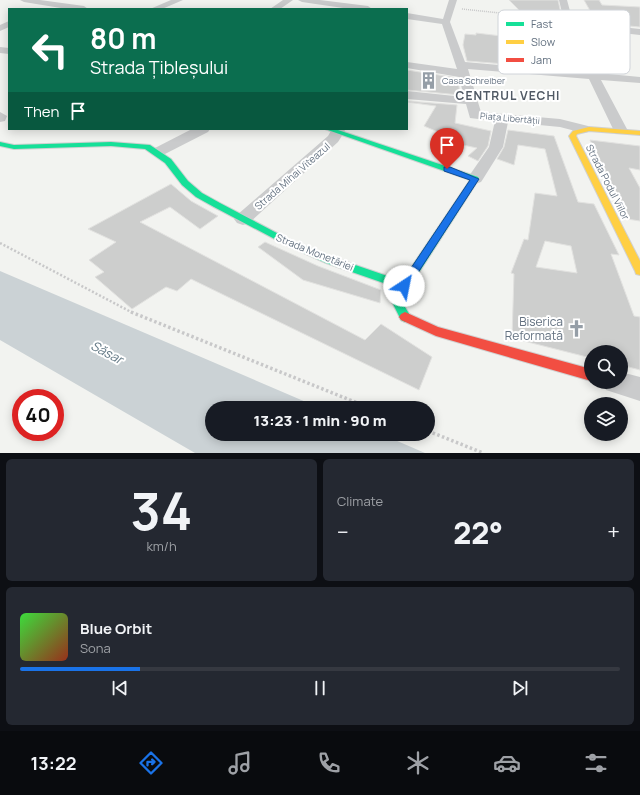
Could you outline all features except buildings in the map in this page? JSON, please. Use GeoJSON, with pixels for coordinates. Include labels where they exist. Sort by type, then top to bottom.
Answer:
{"type":"FeatureCollection","features":[{"type":"Feature","properties":{"kind":"street"},"geometry":{"type":"LineString","coordinates":[[24,0],[77,8]]}},
{"type":"Feature","properties":{"kind":"street"},"geometry":{"type":"LineString","coordinates":[[44,8],[59,0]]}},
{"type":"Feature","properties":{"kind":"street"},"geometry":{"type":"LineString","coordinates":[[157,8],[179,0]]}},
{"type":"Feature","properties":{"kind":"street"},"geometry":{"type":"LineString","coordinates":[[276,8],[289,0]]}},
{"type":"Feature","properties":{"kind":"street"},"geometry":{"type":"LineString","coordinates":[[302,0],[340,2],[364,8]]}},
{"type":"Feature","properties":{"kind":"street"},"geometry":{"type":"LineString","coordinates":[[563,0],[566,10]]}},
{"type":"Feature","properties":{"kind":"street"},"geometry":{"type":"LineString","coordinates":[[408,16],[446,22],[452,4]]}},
{"type":"Feature","properties":{"kind":"street","name":"Piața Libertății"},"geometry":{"type":"LineString","coordinates":[[446,22],[463,71],[475,115],[560,123],[582,129]]}},
{"type":"Feature","properties":{"kind":"street"},"geometry":{"type":"LineString","coordinates":[[630,31],[640,32]]}},
{"type":"Feature","properties":{"kind":"street"},"geometry":{"type":"LineString","coordinates":[[408,65],[463,71],[498,71]]}},
{"type":"Feature","properties":{"kind":"street"},"geometry":{"type":"LineString","coordinates":[[578,74],[640,80]]}},
{"type":"Feature","properties":{"kind":"street"},"geometry":{"type":"LineString","coordinates":[[592,75],[621,131]]}},
{"type":"Feature","properties":{"kind":"street"},"geometry":{"type":"LineString","coordinates":[[408,95],[472,101]]}},
{"type":"Feature","properties":{"kind":"street"},"geometry":{"type":"LineString","coordinates":[[503,118],[496,147],[404,286],[397,302],[403,316],[436,331],[584,373]]}},
{"type":"Feature","properties":{"kind":"street"},"geometry":{"type":"LineString","coordinates":[[582,129],[640,133]]}},
{"type":"Feature","properties":{"kind":"street","name":"Strada Podul Viilor"},"geometry":{"type":"LineString","coordinates":[[582,129],[575,132],[572,136],[640,271]]}},
{"type":"Feature","properties":{"kind":"street"},"geometry":{"type":"LineString","coordinates":[[158,152],[201,130]]}},
{"type":"Feature","properties":{"kind":"street"},"geometry":{"type":"LineString","coordinates":[[333,130],[474,179]]}},
{"type":"Feature","properties":{"kind":"street","name":"Strada Mihai Viteazul"},"geometry":{"type":"LineString","coordinates":[[243,219],[334,139],[333,130]]}},
{"type":"Feature","properties":{"kind":"street","name":"Strada Monetăriei"},"geometry":{"type":"LineString","coordinates":[[0,144],[14,147],[132,144],[147,147],[158,152],[168,161],[186,183],[200,195],[243,219],[290,243],[329,260],[404,286]]}},
{"type":"Feature","properties":{"kind":"street"},"geometry":{"type":"LineString","coordinates":[[628,386],[640,389]]}},
{"type":"Feature","properties":{"kind":"path"},"geometry":{"type":"LineString","coordinates":[[452,4],[498,12]]}},
{"type":"Feature","properties":{"kind":"path"},"geometry":{"type":"LineString","coordinates":[[0,243],[131,312],[353,401]]}},
{"type":"Feature","properties":{"kind":"path"},"geometry":{"type":"LineString","coordinates":[[435,434],[483,453]]}},
{"type":"Feature","properties":{"kind":"water","name":"Săsar"},"geometry":{"type":"Polygon","coordinates":[[[0,271],[304,401],[205,401],[205,441],[397,441],[425,453],[195,453],[0,340],[0,271]]]}},
{"type":"Feature","properties":{"kind":"traffic: fast"},"geometry":{"type":"LineString","coordinates":[[331,130],[475,179],[404,286],[397,302],[405,317]]}},
{"type":"Feature","properties":{"kind":"traffic: fast"},"geometry":{"type":"LineString","coordinates":[[0,144],[14,147],[111,144],[147,147],[168,161],[185,183],[199,195],[217,205],[289,243],[329,260],[404,286]]}},
{"type":"Feature","properties":{"kind":"traffic: slow"},"geometry":{"type":"LineString","coordinates":[[640,133],[589,129],[575,132],[572,136],[640,271]]}},
{"type":"Feature","properties":{"kind":"traffic: jam"},"geometry":{"type":"LineString","coordinates":[[405,317],[436,331],[584,373]]}},
{"type":"Feature","properties":{"kind":"place","name":"Casa Schreiber"},"geometry":{"type":"Point","coordinates":[429,80]}},
{"type":"Feature","properties":{"kind":"place","name":"Biserica Reformată"},"geometry":{"type":"Point","coordinates":[576,328]}},
{"type":"Feature","properties":{"kind":"district","name":"CENTRUL VECHI"},"geometry":{"type":"Point","coordinates":[508,95]}},
{"type":"Feature","properties":{"kind":"route"},"geometry":{"type":"LineString","coordinates":[[404,286],[439,235],[474,179],[447,169]]}}]}
